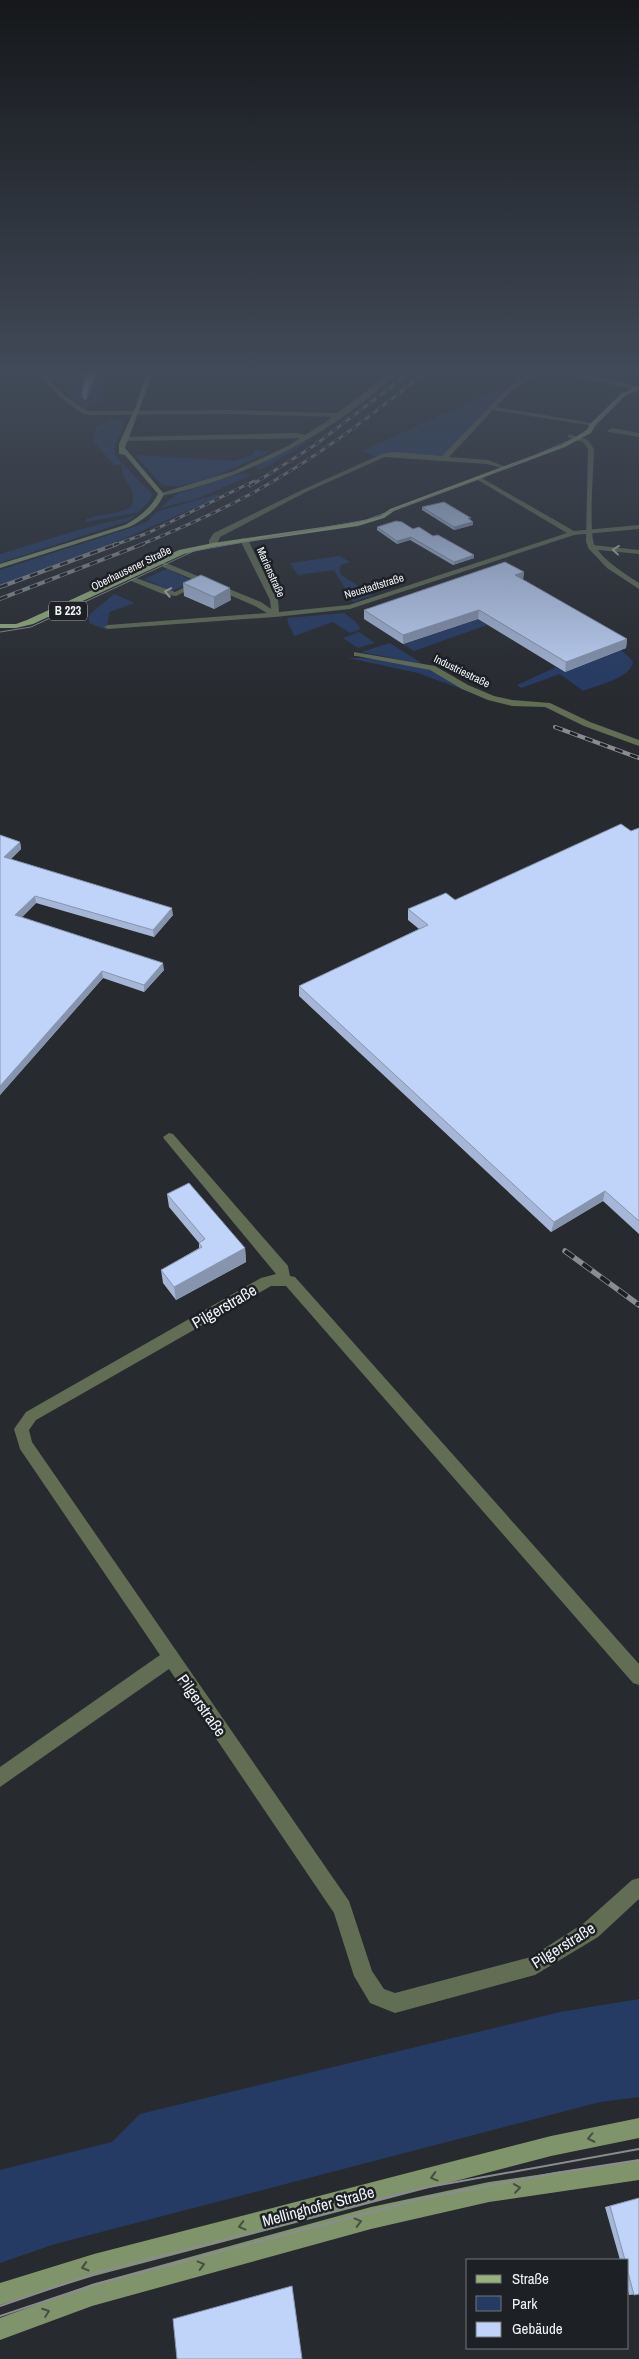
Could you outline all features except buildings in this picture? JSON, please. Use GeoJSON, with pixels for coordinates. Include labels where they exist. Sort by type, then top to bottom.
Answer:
{"type":"FeatureCollection","features":[{"type":"Feature","properties":{"kind":"main road"},"geometry":{"type":"LineString","coordinates":[[0,566],[127,526],[143,516],[157,502],[160,492],[149,480]]}},
{"type":"Feature","properties":{"kind":"main road","name":"Oberhausener Straße"},"geometry":{"type":"LineString","coordinates":[[1,629],[22,625],[173,555],[213,542],[244,540],[364,522],[382,517],[392,510],[472,480]]}},
{"type":"Feature","properties":{"kind":"main road","name":"Oberhausener Straße"},"geometry":{"type":"LineString","coordinates":[[1,629],[26,632],[166,565],[188,551]]}},
{"type":"Feature","properties":{"kind":"main road","name":"Mellinghofer Straße"},"geometry":{"type":"LineString","coordinates":[[0,2294],[122,2257],[542,2148],[639,2128]]}},
{"type":"Feature","properties":{"kind":"main road","name":"Mellinghofer Straße"},"geometry":{"type":"LineString","coordinates":[[0,2329],[92,2295],[372,2218],[489,2192],[639,2170]]}},
{"type":"Feature","properties":{"kind":"street"},"geometry":{"type":"LineString","coordinates":[[160,492],[185,488],[207,480]]}},
{"type":"Feature","properties":{"kind":"street"},"geometry":{"type":"LineString","coordinates":[[213,542],[217,535],[327,480]]}},
{"type":"Feature","properties":{"kind":"street"},"geometry":{"type":"LineString","coordinates":[[482,480],[572,533]]}},
{"type":"Feature","properties":{"kind":"street"},"geometry":{"type":"LineString","coordinates":[[590,480],[589,530],[591,545]]}},
{"type":"Feature","properties":{"kind":"street","name":"Neustadtstraße"},"geometry":{"type":"LineString","coordinates":[[108,627],[350,606],[572,533],[639,527]]}},
{"type":"Feature","properties":{"kind":"street"},"geometry":{"type":"LineString","coordinates":[[555,538],[578,537],[591,545],[610,566],[639,587]]}},
{"type":"Feature","properties":{"kind":"street","name":"Marienstraße"},"geometry":{"type":"LineString","coordinates":[[244,540],[274,600],[275,614]]}},
{"type":"Feature","properties":{"kind":"street"},"geometry":{"type":"LineString","coordinates":[[591,545],[639,552]]}},
{"type":"Feature","properties":{"kind":"street"},"geometry":{"type":"LineString","coordinates":[[166,565],[258,604],[275,614]]}},
{"type":"Feature","properties":{"kind":"street"},"geometry":{"type":"LineString","coordinates":[[133,580],[176,594],[203,581]]}},
{"type":"Feature","properties":{"kind":"street"},"geometry":{"type":"LineString","coordinates":[[258,604],[274,600]]}},
{"type":"Feature","properties":{"kind":"street","name":"Industriestraße"},"geometry":{"type":"LineString","coordinates":[[357,654],[432,668],[480,694],[512,703],[548,704],[587,724],[639,743]]}},
{"type":"Feature","properties":{"kind":"street"},"geometry":{"type":"LineString","coordinates":[[169,1137],[283,1270],[283,1279],[290,1281],[297,1287],[639,1676]]}},
{"type":"Feature","properties":{"kind":"street","name":"Pilgerstraße"},"geometry":{"type":"LineString","coordinates":[[283,1279],[266,1282],[31,1416],[21,1429],[25,1444],[342,1908],[364,1976],[378,1996],[395,2003],[535,1965],[591,1930],[639,1887]]}},
{"type":"Feature","properties":{"kind":"street"},"geometry":{"type":"LineString","coordinates":[[0,1778],[170,1658]]}},
{"type":"Feature","properties":{"kind":"green space"},"geometry":{"type":"Polygon","coordinates":[[[126,480],[138,480],[152,494],[151,499],[139,512],[87,522],[86,519],[122,511],[132,506],[131,488],[126,480]]]}},
{"type":"Feature","properties":{"kind":"green space"},"geometry":{"type":"Polygon","coordinates":[[[158,480],[202,480],[174,486],[162,485],[158,480]]]}},
{"type":"Feature","properties":{"kind":"green space"},"geometry":{"type":"Polygon","coordinates":[[[220,480],[240,480],[196,499],[160,508],[177,494],[220,480]]]}},
{"type":"Feature","properties":{"kind":"green space"},"geometry":{"type":"Polygon","coordinates":[[[218,494],[221,496],[96,551],[0,585],[0,570],[140,525],[148,521],[156,512],[218,494]]]}},
{"type":"Feature","properties":{"kind":"green space"},"geometry":{"type":"Polygon","coordinates":[[[135,516],[128,521],[0,563],[0,554],[92,526],[135,516]]]}},
{"type":"Feature","properties":{"kind":"green space"},"geometry":{"type":"Polygon","coordinates":[[[340,556],[350,562],[341,565],[339,570],[341,575],[373,595],[353,602],[334,570],[298,575],[290,563],[340,556]]]}},
{"type":"Feature","properties":{"kind":"green space"},"geometry":{"type":"Polygon","coordinates":[[[167,569],[193,581],[172,591],[144,579],[167,569]]]}},
{"type":"Feature","properties":{"kind":"green space"},"geometry":{"type":"Polygon","coordinates":[[[114,594],[135,603],[109,612],[107,630],[89,623],[89,615],[114,594]]]}},
{"type":"Feature","properties":{"kind":"green space"},"geometry":{"type":"Polygon","coordinates":[[[344,613],[355,621],[361,629],[350,633],[333,622],[294,636],[287,620],[288,618],[344,613]]]}},
{"type":"Feature","properties":{"kind":"green space"},"geometry":{"type":"Polygon","coordinates":[[[478,619],[487,625],[414,651],[403,644],[478,619]]]}},
{"type":"Feature","properties":{"kind":"green space"},"geometry":{"type":"Polygon","coordinates":[[[359,632],[375,643],[358,648],[343,638],[359,632]]]}},
{"type":"Feature","properties":{"kind":"green space"},"geometry":{"type":"Polygon","coordinates":[[[390,643],[423,664],[361,652],[390,643]]]}},
{"type":"Feature","properties":{"kind":"green space"},"geometry":{"type":"Polygon","coordinates":[[[621,650],[633,661],[631,667],[620,677],[583,691],[560,674],[521,688],[517,685],[556,667],[565,672],[621,650]]]}},
{"type":"Feature","properties":{"kind":"green space"},"geometry":{"type":"Polygon","coordinates":[[[348,658],[381,659],[427,669],[467,691],[418,673],[348,658]]]}},
{"type":"Feature","properties":{"kind":"green space"},"geometry":{"type":"Polygon","coordinates":[[[639,1999],[639,2097],[600,2102],[55,2244],[0,2263],[0,2170],[112,2142],[140,2114],[560,2012],[639,1999]]]}},
{"type":"Feature","properties":{"kind":"tram line"},"geometry":{"type":"LineString","coordinates":[[0,632],[31,627],[194,551],[366,520],[476,480]]}},
{"type":"Feature","properties":{"kind":"tram line"},"geometry":{"type":"LineString","coordinates":[[0,2306],[96,2273],[423,2188],[639,2149]]}},
{"type":"Feature","properties":{"kind":"tram line"},"geometry":{"type":"LineString","coordinates":[[0,2316],[96,2284],[425,2198],[555,2173],[639,2160]]}},
{"type":"Feature","properties":{"kind":"railway"},"geometry":{"type":"LineString","coordinates":[[250,486],[259,480]]}},
{"type":"Feature","properties":{"kind":"railway"},"geometry":{"type":"LineString","coordinates":[[140,545],[217,511],[275,480]]}},
{"type":"Feature","properties":{"kind":"railway"},"geometry":{"type":"LineString","coordinates":[[114,545],[148,533],[254,481]]}},
{"type":"Feature","properties":{"kind":"railway"},"geometry":{"type":"LineString","coordinates":[[0,587],[117,544]]}},
{"type":"Feature","properties":{"kind":"railway"},"geometry":{"type":"LineString","coordinates":[[0,599],[143,544]]}},
{"type":"Feature","properties":{"kind":"railway"},"geometry":{"type":"LineString","coordinates":[[555,727],[639,758]]}},
{"type":"Feature","properties":{"kind":"railway"},"geometry":{"type":"LineString","coordinates":[[565,1251],[639,1305]]}}]}
